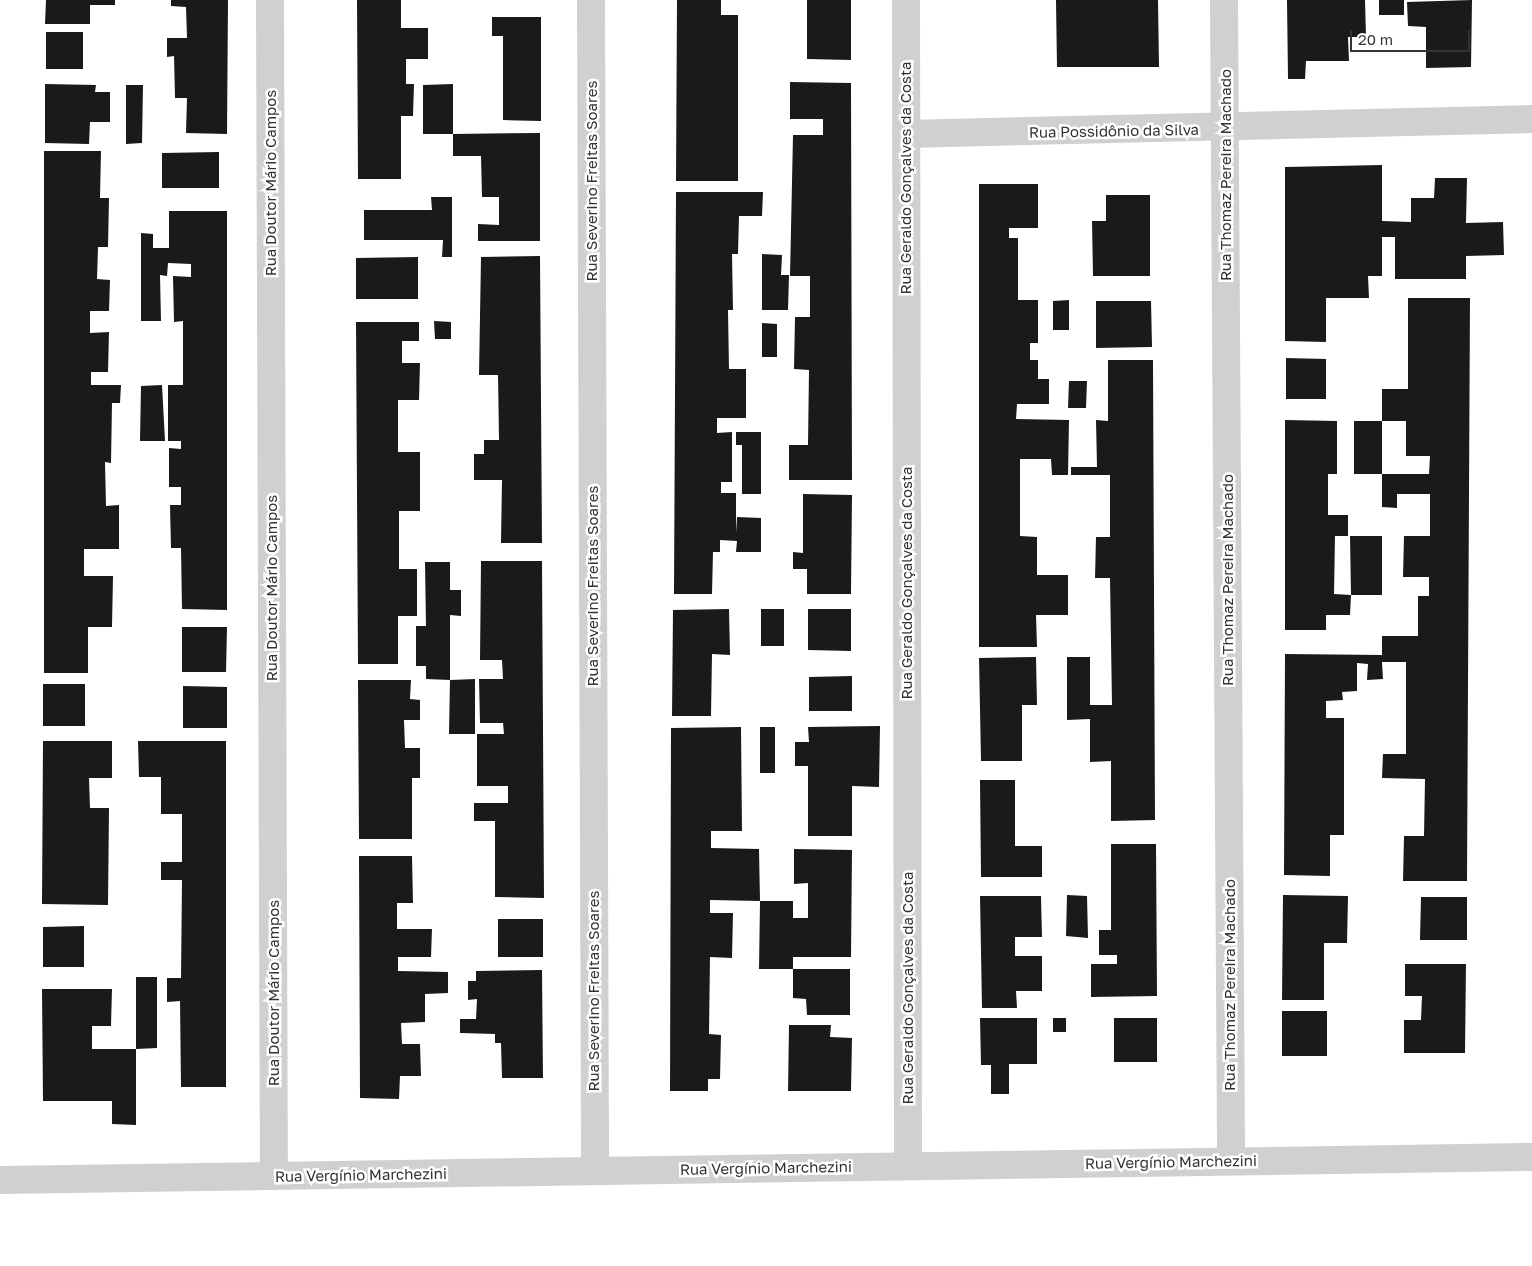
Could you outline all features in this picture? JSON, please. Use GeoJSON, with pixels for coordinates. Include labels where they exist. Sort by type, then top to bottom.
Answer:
{"type":"FeatureCollection","features":[{"type":"Feature","properties":{"kind":"street","name":"Rua Doutor Mário Campos"},"geometry":{"type":"LineString","coordinates":[[270,0],[274,1176]]}},
{"type":"Feature","properties":{"kind":"street","name":"Rua Severino Freitas Soares"},"geometry":{"type":"LineString","coordinates":[[591,0],[595,1171]]}},
{"type":"Feature","properties":{"kind":"street","name":"Rua Geraldo Gonçalves da Costa"},"geometry":{"type":"LineString","coordinates":[[906,0],[908,1166]]}},
{"type":"Feature","properties":{"kind":"street","name":"Rua Thomaz Pereira Machado"},"geometry":{"type":"LineString","coordinates":[[1224,0],[1231,1161]]}},
{"type":"Feature","properties":{"kind":"street","name":"Rua Possidônio da Silva"},"geometry":{"type":"LineString","coordinates":[[906,134],[1226,129],[1532,119]]}},
{"type":"Feature","properties":{"kind":"street","name":"Rua Vergínio Marchezini"},"geometry":{"type":"LineString","coordinates":[[0,1180],[1532,1157]]}},
{"type":"Feature","properties":{"kind":"building"},"geometry":{"type":"Polygon","coordinates":[[[46,0],[115,0],[115,5],[90,5],[90,24],[45,24],[46,0]]]}},
{"type":"Feature","properties":{"kind":"building"},"geometry":{"type":"Polygon","coordinates":[[[171,0],[228,0],[227,134],[186,133],[187,98],[175,98],[174,56],[167,57],[167,38],[187,38],[186,7],[171,6],[171,0]]]}},
{"type":"Feature","properties":{"kind":"building"},"geometry":{"type":"Polygon","coordinates":[[[357,0],[401,0],[401,28],[428,28],[428,59],[406,59],[406,84],[414,84],[413,116],[401,116],[401,179],[358,179],[357,0]]]}},
{"type":"Feature","properties":{"kind":"building"},"geometry":{"type":"Polygon","coordinates":[[[677,0],[721,0],[721,15],[738,15],[738,181],[676,181],[677,0]]]}},
{"type":"Feature","properties":{"kind":"building"},"geometry":{"type":"Polygon","coordinates":[[[807,0],[851,0],[851,60],[807,59],[807,0]]]}},
{"type":"Feature","properties":{"kind":"building"},"geometry":{"type":"Polygon","coordinates":[[[1056,0],[1158,0],[1159,67],[1057,67],[1056,0]]]}},
{"type":"Feature","properties":{"kind":"building"},"geometry":{"type":"Polygon","coordinates":[[[1287,0],[1365,0],[1366,37],[1348,37],[1349,61],[1306,61],[1305,79],[1288,79],[1287,0]]]}},
{"type":"Feature","properties":{"kind":"building"},"geometry":{"type":"Polygon","coordinates":[[[1379,0],[1404,0],[1404,15],[1379,15],[1379,0]]]}},
{"type":"Feature","properties":{"kind":"building"},"geometry":{"type":"Polygon","coordinates":[[[1472,0],[1471,67],[1426,68],[1426,27],[1408,26],[1407,2],[1472,0]]]}},
{"type":"Feature","properties":{"kind":"building"},"geometry":{"type":"Polygon","coordinates":[[[492,17],[541,17],[541,121],[503,120],[503,36],[492,36],[492,17]]]}},
{"type":"Feature","properties":{"kind":"building"},"geometry":{"type":"Polygon","coordinates":[[[46,32],[83,32],[83,69],[46,69],[46,32]]]}},
{"type":"Feature","properties":{"kind":"building"},"geometry":{"type":"Polygon","coordinates":[[[790,82],[851,83],[852,480],[789,480],[789,445],[808,445],[809,370],[794,369],[795,317],[810,317],[810,276],[790,276],[793,135],[823,135],[823,119],[790,119],[790,82]]]}},
{"type":"Feature","properties":{"kind":"building"},"geometry":{"type":"Polygon","coordinates":[[[45,84],[96,85],[95,92],[110,92],[110,122],[90,122],[89,144],[45,143],[45,84]]]}},
{"type":"Feature","properties":{"kind":"building"},"geometry":{"type":"Polygon","coordinates":[[[453,84],[453,134],[423,134],[423,85],[453,84]]]}},
{"type":"Feature","properties":{"kind":"building"},"geometry":{"type":"Polygon","coordinates":[[[126,85],[143,85],[142,143],[126,144],[126,85]]]}},
{"type":"Feature","properties":{"kind":"building"},"geometry":{"type":"Polygon","coordinates":[[[540,133],[540,241],[478,241],[478,224],[499,225],[499,197],[482,197],[481,156],[453,156],[453,134],[540,133]]]}},
{"type":"Feature","properties":{"kind":"building"},"geometry":{"type":"Polygon","coordinates":[[[44,151],[101,151],[100,198],[109,198],[108,247],[98,247],[97,279],[110,280],[109,311],[90,311],[90,333],[109,332],[108,372],[91,372],[91,385],[121,385],[120,403],[112,403],[111,463],[105,462],[106,506],[119,505],[119,549],[84,549],[84,576],[113,576],[112,627],[88,627],[88,673],[44,673],[44,151]]]}},
{"type":"Feature","properties":{"kind":"building"},"geometry":{"type":"Polygon","coordinates":[[[219,152],[219,188],[162,188],[162,153],[219,152]]]}},
{"type":"Feature","properties":{"kind":"building"},"geometry":{"type":"Polygon","coordinates":[[[1382,165],[1382,221],[1411,222],[1411,198],[1434,198],[1435,178],[1467,178],[1466,223],[1503,222],[1504,255],[1466,256],[1466,279],[1395,279],[1395,237],[1382,237],[1382,276],[1368,276],[1369,298],[1326,298],[1326,342],[1285,341],[1285,167],[1382,165]]]}},
{"type":"Feature","properties":{"kind":"building"},"geometry":{"type":"Polygon","coordinates":[[[979,184],[1038,184],[1038,228],[1009,228],[1009,238],[1018,238],[1018,300],[1038,300],[1038,343],[1030,343],[1030,360],[1038,360],[1038,379],[1049,379],[1049,404],[1017,404],[1016,419],[1069,420],[1068,475],[1052,475],[1051,459],[1020,459],[1020,536],[1037,537],[1037,575],[1068,575],[1068,615],[1036,615],[1037,647],[979,647],[979,184]]]}},
{"type":"Feature","properties":{"kind":"building"},"geometry":{"type":"Polygon","coordinates":[[[676,192],[763,192],[762,216],[739,216],[738,254],[732,254],[733,310],[728,310],[729,369],[746,369],[746,418],[717,418],[717,433],[732,432],[732,482],[721,482],[721,493],[736,493],[736,533],[737,517],[761,518],[761,552],[736,552],[737,541],[720,540],[720,552],[713,552],[712,594],[674,594],[676,192]]]}},
{"type":"Feature","properties":{"kind":"building"},"geometry":{"type":"Polygon","coordinates":[[[1106,195],[1150,195],[1150,276],[1093,276],[1092,221],[1106,221],[1106,195]]]}},
{"type":"Feature","properties":{"kind":"building"},"geometry":{"type":"Polygon","coordinates":[[[431,197],[452,197],[452,257],[442,257],[443,240],[364,240],[364,210],[432,210],[431,197]]]}},
{"type":"Feature","properties":{"kind":"building"},"geometry":{"type":"Polygon","coordinates":[[[169,211],[227,211],[227,610],[182,609],[181,548],[171,548],[170,505],[181,505],[181,487],[169,487],[169,448],[181,449],[181,441],[168,441],[168,385],[183,385],[183,321],[174,322],[173,276],[191,277],[191,264],[168,263],[167,276],[160,275],[161,321],[141,321],[141,233],[153,234],[153,248],[169,248],[169,211]]]}},
{"type":"Feature","properties":{"kind":"building"},"geometry":{"type":"Polygon","coordinates":[[[762,254],[782,255],[781,275],[789,275],[788,310],[762,310],[762,254]]]}},
{"type":"Feature","properties":{"kind":"building"},"geometry":{"type":"Polygon","coordinates":[[[540,256],[542,543],[501,543],[502,480],[474,480],[474,454],[484,454],[484,440],[499,440],[498,375],[479,375],[481,257],[540,256]]]}},
{"type":"Feature","properties":{"kind":"building"},"geometry":{"type":"Polygon","coordinates":[[[418,257],[418,299],[356,299],[356,258],[418,257]]]}},
{"type":"Feature","properties":{"kind":"building"},"geometry":{"type":"Polygon","coordinates":[[[1408,298],[1470,298],[1467,881],[1403,881],[1404,836],[1424,836],[1425,779],[1382,778],[1383,754],[1406,754],[1406,662],[1382,662],[1383,679],[1367,680],[1368,664],[1357,663],[1357,691],[1342,692],[1343,700],[1326,701],[1326,718],[1344,718],[1344,835],[1330,835],[1330,876],[1284,875],[1285,654],[1382,655],[1382,636],[1418,636],[1418,596],[1429,596],[1429,577],[1403,577],[1404,536],[1430,536],[1430,494],[1397,494],[1397,508],[1382,507],[1382,474],[1429,474],[1430,456],[1406,456],[1406,421],[1382,421],[1382,389],[1408,389],[1408,298]]]}},
{"type":"Feature","properties":{"kind":"building"},"geometry":{"type":"Polygon","coordinates":[[[1069,300],[1069,330],[1053,330],[1053,301],[1069,300]]]}},
{"type":"Feature","properties":{"kind":"building"},"geometry":{"type":"Polygon","coordinates":[[[1096,301],[1151,301],[1152,347],[1096,348],[1096,301]]]}},
{"type":"Feature","properties":{"kind":"building"},"geometry":{"type":"Polygon","coordinates":[[[434,321],[451,322],[451,339],[435,339],[434,321]]]}},
{"type":"Feature","properties":{"kind":"building"},"geometry":{"type":"Polygon","coordinates":[[[356,322],[419,322],[419,341],[402,341],[402,363],[420,363],[419,400],[398,400],[398,452],[420,452],[420,511],[399,511],[399,569],[417,569],[417,616],[398,616],[398,664],[358,664],[356,322]]]}},
{"type":"Feature","properties":{"kind":"building"},"geometry":{"type":"Polygon","coordinates":[[[762,323],[777,324],[777,357],[762,357],[762,323]]]}},
{"type":"Feature","properties":{"kind":"building"},"geometry":{"type":"Polygon","coordinates":[[[1286,358],[1326,359],[1326,399],[1286,399],[1286,358]]]}},
{"type":"Feature","properties":{"kind":"building"},"geometry":{"type":"Polygon","coordinates":[[[1108,360],[1153,360],[1155,820],[1111,821],[1111,761],[1090,762],[1090,719],[1067,720],[1067,657],[1090,657],[1090,705],[1112,705],[1110,578],[1095,578],[1096,537],[1110,537],[1110,475],[1071,475],[1071,467],[1097,467],[1096,420],[1108,421],[1108,360]]]}},
{"type":"Feature","properties":{"kind":"building"},"geometry":{"type":"Polygon","coordinates":[[[1069,381],[1087,381],[1086,408],[1068,408],[1069,381]]]}},
{"type":"Feature","properties":{"kind":"building"},"geometry":{"type":"Polygon","coordinates":[[[162,385],[165,441],[140,441],[141,386],[162,385]]]}},
{"type":"Feature","properties":{"kind":"building"},"geometry":{"type":"Polygon","coordinates":[[[1285,420],[1337,421],[1337,474],[1328,474],[1328,515],[1348,515],[1348,536],[1335,536],[1334,594],[1351,595],[1350,615],[1326,615],[1326,630],[1285,630],[1285,420]]]}},
{"type":"Feature","properties":{"kind":"building"},"geometry":{"type":"Polygon","coordinates":[[[1354,421],[1382,421],[1382,474],[1354,474],[1354,421]]]}},
{"type":"Feature","properties":{"kind":"building"},"geometry":{"type":"Polygon","coordinates":[[[736,432],[761,432],[761,494],[742,494],[742,445],[736,445],[736,432]]]}},
{"type":"Feature","properties":{"kind":"building"},"geometry":{"type":"Polygon","coordinates":[[[803,494],[852,495],[851,594],[807,594],[807,569],[793,569],[793,552],[803,553],[803,494]]]}},
{"type":"Feature","properties":{"kind":"building"},"geometry":{"type":"Polygon","coordinates":[[[1350,536],[1382,536],[1382,595],[1351,595],[1350,536]]]}},
{"type":"Feature","properties":{"kind":"building"},"geometry":{"type":"Polygon","coordinates":[[[481,561],[542,561],[544,898],[495,897],[495,821],[474,821],[474,803],[508,803],[508,786],[477,786],[477,734],[504,734],[503,723],[480,723],[479,679],[503,679],[502,660],[480,660],[481,561]]]}},
{"type":"Feature","properties":{"kind":"building"},"geometry":{"type":"Polygon","coordinates":[[[425,562],[450,562],[450,590],[461,590],[461,616],[450,615],[450,680],[426,679],[426,666],[416,666],[416,626],[426,626],[425,562]]]}},
{"type":"Feature","properties":{"kind":"building"},"geometry":{"type":"Polygon","coordinates":[[[729,609],[730,655],[712,654],[711,716],[672,716],[673,610],[729,609]]]}},
{"type":"Feature","properties":{"kind":"building"},"geometry":{"type":"Polygon","coordinates":[[[761,609],[784,609],[784,646],[761,646],[761,609]]]}},
{"type":"Feature","properties":{"kind":"building"},"geometry":{"type":"Polygon","coordinates":[[[808,609],[851,609],[851,651],[808,650],[808,609]]]}},
{"type":"Feature","properties":{"kind":"building"},"geometry":{"type":"Polygon","coordinates":[[[182,627],[227,627],[226,672],[182,672],[182,627]]]}},
{"type":"Feature","properties":{"kind":"building"},"geometry":{"type":"Polygon","coordinates":[[[1036,657],[1037,705],[1022,705],[1022,761],[981,761],[979,658],[1036,657]]]}},
{"type":"Feature","properties":{"kind":"building"},"geometry":{"type":"Polygon","coordinates":[[[852,676],[852,711],[809,711],[809,677],[852,676]]]}},
{"type":"Feature","properties":{"kind":"building"},"geometry":{"type":"Polygon","coordinates":[[[475,679],[475,734],[449,734],[450,680],[475,679]]]}},
{"type":"Feature","properties":{"kind":"building"},"geometry":{"type":"Polygon","coordinates":[[[358,680],[411,680],[410,699],[420,700],[420,720],[404,720],[405,748],[420,748],[420,778],[412,778],[412,839],[359,839],[358,680]]]}},
{"type":"Feature","properties":{"kind":"building"},"geometry":{"type":"Polygon","coordinates":[[[43,684],[85,684],[85,726],[43,726],[43,684]]]}},
{"type":"Feature","properties":{"kind":"building"},"geometry":{"type":"Polygon","coordinates":[[[183,686],[227,687],[227,728],[183,728],[183,686]]]}},
{"type":"Feature","properties":{"kind":"building"},"geometry":{"type":"Polygon","coordinates":[[[880,726],[879,787],[852,786],[852,836],[808,836],[808,766],[795,766],[795,742],[809,742],[808,727],[880,726]]]}},
{"type":"Feature","properties":{"kind":"building"},"geometry":{"type":"Polygon","coordinates":[[[741,727],[742,831],[711,831],[711,848],[759,849],[760,901],[710,900],[710,913],[733,913],[732,958],[710,957],[709,1034],[721,1035],[720,1079],[708,1079],[708,1091],[670,1091],[671,728],[741,727]]]}},
{"type":"Feature","properties":{"kind":"building"},"geometry":{"type":"Polygon","coordinates":[[[760,727],[775,727],[775,773],[760,773],[760,727]]]}},
{"type":"Feature","properties":{"kind":"building"},"geometry":{"type":"Polygon","coordinates":[[[43,741],[112,741],[112,778],[89,778],[90,808],[109,808],[108,905],[42,904],[43,741]]]}},
{"type":"Feature","properties":{"kind":"building"},"geometry":{"type":"Polygon","coordinates":[[[138,741],[226,741],[226,1087],[181,1087],[180,1001],[167,1002],[167,978],[181,978],[182,880],[161,880],[161,862],[182,862],[182,814],[161,814],[161,777],[139,777],[138,741]]]}},
{"type":"Feature","properties":{"kind":"building"},"geometry":{"type":"Polygon","coordinates":[[[980,780],[1015,780],[1015,846],[1042,846],[1042,877],[981,877],[980,780]]]}},
{"type":"Feature","properties":{"kind":"building"},"geometry":{"type":"Polygon","coordinates":[[[1111,844],[1156,844],[1157,996],[1091,997],[1091,964],[1117,964],[1117,955],[1099,955],[1099,930],[1111,930],[1111,844]]]}},
{"type":"Feature","properties":{"kind":"building"},"geometry":{"type":"Polygon","coordinates":[[[794,849],[852,850],[851,957],[793,957],[793,969],[759,969],[760,901],[793,901],[793,918],[808,918],[808,883],[794,884],[794,849]]]}},
{"type":"Feature","properties":{"kind":"building"},"geometry":{"type":"Polygon","coordinates":[[[359,856],[412,856],[413,903],[397,903],[397,929],[432,929],[431,957],[398,957],[398,971],[448,972],[448,993],[425,994],[425,1022],[401,1023],[402,1044],[420,1044],[421,1076],[400,1076],[399,1099],[360,1098],[359,856]]]}},
{"type":"Feature","properties":{"kind":"building"},"geometry":{"type":"Polygon","coordinates":[[[1067,895],[1087,896],[1088,938],[1066,936],[1067,895]]]}},
{"type":"Feature","properties":{"kind":"building"},"geometry":{"type":"Polygon","coordinates":[[[1283,895],[1348,896],[1347,943],[1324,943],[1324,1000],[1282,1000],[1283,895]]]}},
{"type":"Feature","properties":{"kind":"building"},"geometry":{"type":"Polygon","coordinates":[[[980,896],[1041,896],[1042,937],[1015,937],[1015,956],[1042,956],[1042,991],[1016,991],[1017,1008],[982,1008],[980,896]]]}},
{"type":"Feature","properties":{"kind":"building"},"geometry":{"type":"Polygon","coordinates":[[[1421,897],[1467,897],[1467,940],[1420,940],[1421,897]]]}},
{"type":"Feature","properties":{"kind":"building"},"geometry":{"type":"Polygon","coordinates":[[[498,919],[543,919],[543,957],[498,957],[498,919]]]}},
{"type":"Feature","properties":{"kind":"building"},"geometry":{"type":"Polygon","coordinates":[[[84,926],[84,967],[43,967],[43,927],[84,926]]]}},
{"type":"Feature","properties":{"kind":"building"},"geometry":{"type":"Polygon","coordinates":[[[1405,964],[1466,964],[1465,1053],[1404,1053],[1404,1020],[1421,1020],[1422,996],[1405,996],[1405,964]]]}},
{"type":"Feature","properties":{"kind":"building"},"geometry":{"type":"Polygon","coordinates":[[[793,969],[850,969],[850,1015],[807,1015],[806,999],[793,998],[793,969]]]}},
{"type":"Feature","properties":{"kind":"building"},"geometry":{"type":"Polygon","coordinates":[[[542,970],[543,1078],[502,1078],[501,1043],[495,1043],[495,1034],[460,1033],[460,1019],[476,1019],[477,999],[468,1000],[468,981],[476,981],[476,971],[542,970]]]}},
{"type":"Feature","properties":{"kind":"building"},"geometry":{"type":"Polygon","coordinates":[[[136,977],[157,977],[157,1048],[136,1049],[136,977]]]}},
{"type":"Feature","properties":{"kind":"building"},"geometry":{"type":"Polygon","coordinates":[[[42,989],[112,989],[111,1026],[92,1026],[92,1049],[136,1049],[136,1125],[112,1124],[112,1101],[43,1101],[42,989]]]}},
{"type":"Feature","properties":{"kind":"building"},"geometry":{"type":"Polygon","coordinates":[[[1282,1011],[1327,1011],[1327,1056],[1282,1056],[1282,1011]]]}},
{"type":"Feature","properties":{"kind":"building"},"geometry":{"type":"Polygon","coordinates":[[[980,1018],[1037,1018],[1037,1064],[1009,1064],[1009,1094],[991,1094],[991,1065],[981,1065],[980,1018]]]}},
{"type":"Feature","properties":{"kind":"building"},"geometry":{"type":"Polygon","coordinates":[[[1053,1018],[1066,1018],[1066,1032],[1053,1032],[1053,1018]]]}},
{"type":"Feature","properties":{"kind":"building"},"geometry":{"type":"Polygon","coordinates":[[[1114,1018],[1157,1018],[1157,1062],[1114,1062],[1114,1018]]]}},
{"type":"Feature","properties":{"kind":"building"},"geometry":{"type":"Polygon","coordinates":[[[789,1025],[831,1025],[830,1037],[852,1038],[851,1091],[788,1091],[789,1025]]]}}]}
